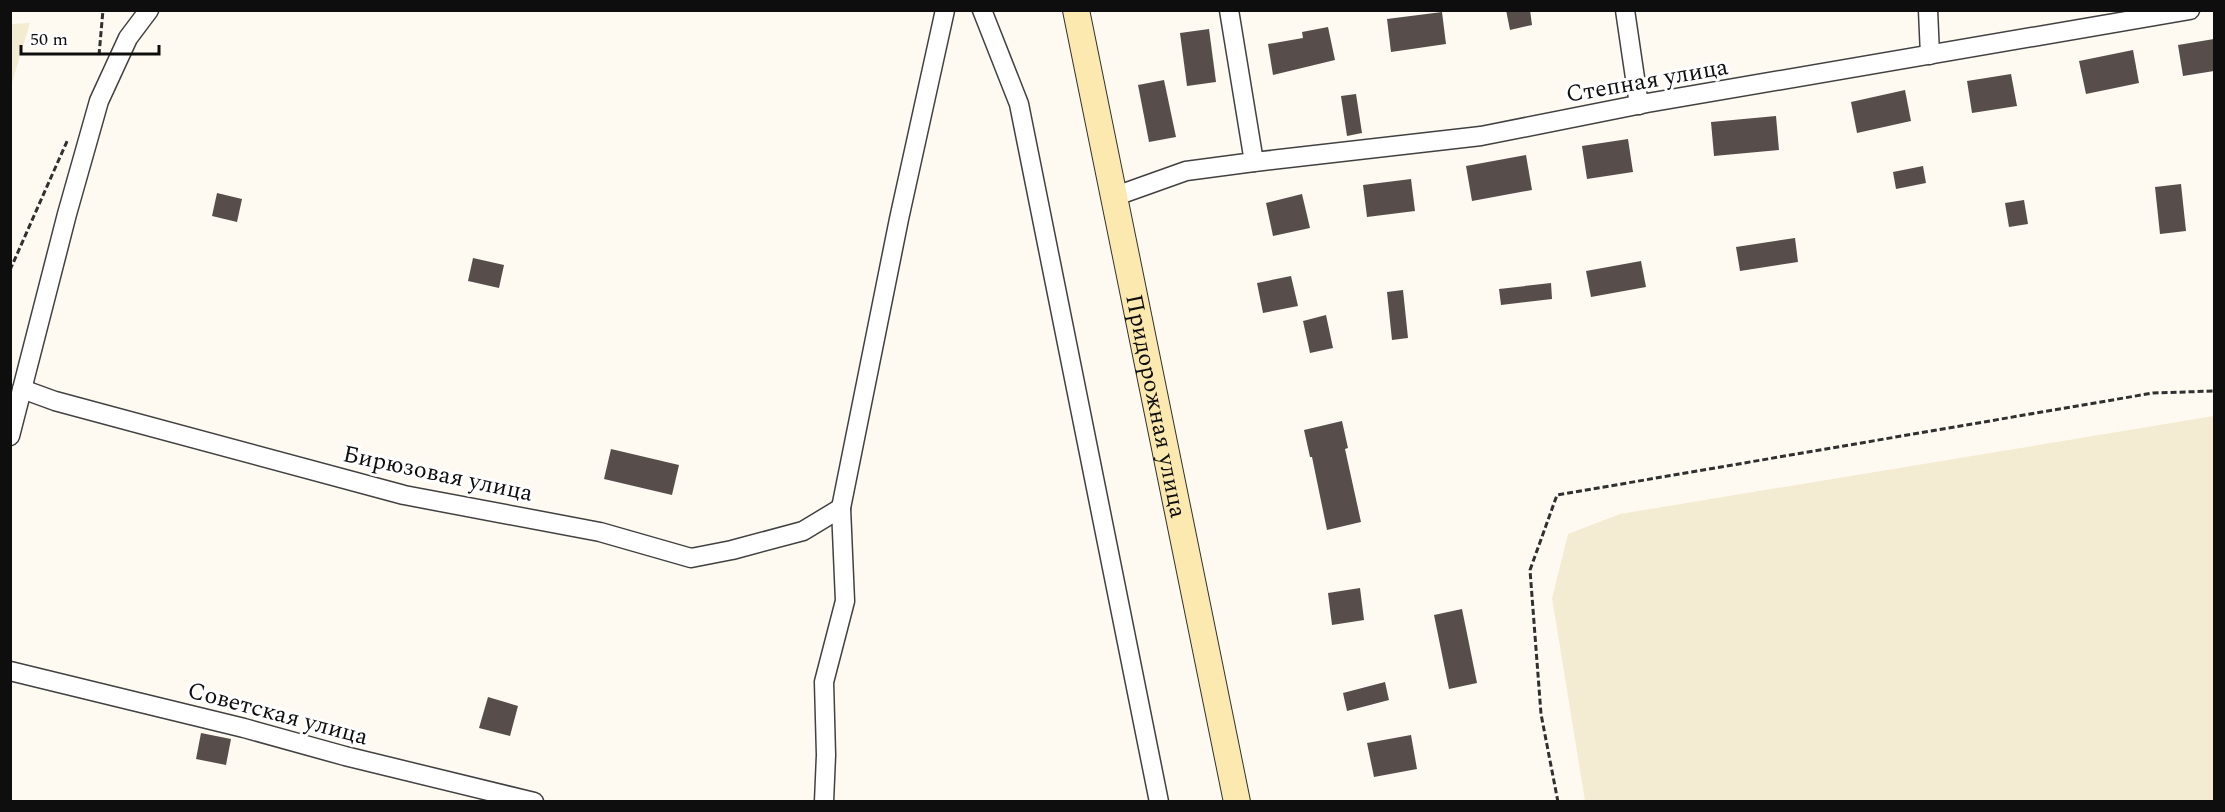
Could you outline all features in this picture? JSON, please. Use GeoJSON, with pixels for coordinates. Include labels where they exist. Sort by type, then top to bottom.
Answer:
{"type":"FeatureCollection","features":[{"type":"Feature","properties":{"kind":"street"},"geometry":{"type":"LineString","coordinates":[[10,436],[67,214],[99,101],[128,38],[149,10]]}},
{"type":"Feature","properties":{"kind":"street"},"geometry":{"type":"LineString","coordinates":[[824,801],[826,755],[824,682],[844,601],[841,508],[899,219],[945,10]]}},
{"type":"Feature","properties":{"kind":"street"},"geometry":{"type":"LineString","coordinates":[[982,10],[1019,104],[1159,801]]}},
{"type":"Feature","properties":{"kind":"street","name":"Придорожная улица"},"geometry":{"type":"LineString","coordinates":[[1076,10],[1237,801]]}},
{"type":"Feature","properties":{"kind":"street"},"geometry":{"type":"LineString","coordinates":[[1229,10],[1254,162]]}},
{"type":"Feature","properties":{"kind":"street"},"geometry":{"type":"LineString","coordinates":[[1624,10],[1639,105]]}},
{"type":"Feature","properties":{"kind":"street"},"geometry":{"type":"LineString","coordinates":[[1928,10],[1930,56]]}},
{"type":"Feature","properties":{"kind":"street","name":"Степная улица"},"geometry":{"type":"LineString","coordinates":[[1113,197],[1186,171],[1481,136],[1639,105],[2190,10]]}},
{"type":"Feature","properties":{"kind":"street","name":"Бирюзовая улица"},"geometry":{"type":"LineString","coordinates":[[22,390],[55,401],[404,495],[600,532],[691,558],[732,550],[803,531],[841,508]]}},
{"type":"Feature","properties":{"kind":"street","name":"Советская улица"},"geometry":{"type":"LineString","coordinates":[[10,671],[244,728],[357,759],[534,801]]}},
{"type":"Feature","properties":{"kind":"path"},"geometry":{"type":"LineString","coordinates":[[98,62],[103,10]]}},
{"type":"Feature","properties":{"kind":"path"},"geometry":{"type":"LineString","coordinates":[[10,270],[68,138]]}},
{"type":"Feature","properties":{"kind":"path"},"geometry":{"type":"LineString","coordinates":[[1558,801],[1541,714],[1530,570],[1557,495],[2153,393],[2214,391]]}},
{"type":"Feature","properties":{"kind":"shaded area"},"geometry":{"type":"Polygon","coordinates":[[[30,23],[11,86],[11,24],[30,23]]]}},
{"type":"Feature","properties":{"kind":"shaded area"},"geometry":{"type":"Polygon","coordinates":[[[2214,416],[2214,801],[1585,801],[1552,598],[1568,534],[1620,514],[2214,416]]]}},
{"type":"Feature","properties":{"kind":"building"},"geometry":{"type":"Polygon","coordinates":[[[1506,10],[1530,10],[1532,25],[1510,30],[1506,10]]]}},
{"type":"Feature","properties":{"kind":"building"},"geometry":{"type":"Polygon","coordinates":[[[1442,12],[1446,44],[1391,52],[1387,19],[1442,12]]]}},
{"type":"Feature","properties":{"kind":"building"},"geometry":{"type":"Polygon","coordinates":[[[1328,27],[1335,60],[1273,75],[1268,44],[1303,38],[1302,32],[1328,27]]]}},
{"type":"Feature","properties":{"kind":"building"},"geometry":{"type":"Polygon","coordinates":[[[1209,29],[1216,82],[1187,86],[1180,33],[1209,29]]]}},
{"type":"Feature","properties":{"kind":"building"},"geometry":{"type":"Polygon","coordinates":[[[2214,39],[2214,71],[2183,76],[2178,45],[2214,39]]]}},
{"type":"Feature","properties":{"kind":"building"},"geometry":{"type":"Polygon","coordinates":[[[2133,50],[2139,83],[2086,94],[2079,61],[2133,50]]]}},
{"type":"Feature","properties":{"kind":"building"},"geometry":{"type":"Polygon","coordinates":[[[2011,74],[2017,106],[1972,113],[1967,81],[2011,74]]]}},
{"type":"Feature","properties":{"kind":"building"},"geometry":{"type":"Polygon","coordinates":[[[1164,80],[1176,137],[1149,142],[1138,85],[1164,80]]]}},
{"type":"Feature","properties":{"kind":"building"},"geometry":{"type":"Polygon","coordinates":[[[1905,90],[1911,121],[1857,133],[1851,102],[1905,90]]]}},
{"type":"Feature","properties":{"kind":"building"},"geometry":{"type":"Polygon","coordinates":[[[1356,94],[1362,133],[1347,136],[1341,96],[1356,94]]]}},
{"type":"Feature","properties":{"kind":"building"},"geometry":{"type":"Polygon","coordinates":[[[1776,116],[1779,150],[1714,156],[1711,122],[1776,116]]]}},
{"type":"Feature","properties":{"kind":"building"},"geometry":{"type":"Polygon","coordinates":[[[1628,139],[1633,172],[1587,179],[1582,146],[1628,139]]]}},
{"type":"Feature","properties":{"kind":"building"},"geometry":{"type":"Polygon","coordinates":[[[1526,155],[1532,190],[1472,201],[1466,166],[1526,155]]]}},
{"type":"Feature","properties":{"kind":"building"},"geometry":{"type":"Polygon","coordinates":[[[1923,166],[1926,183],[1896,189],[1893,172],[1923,166]]]}},
{"type":"Feature","properties":{"kind":"building"},"geometry":{"type":"Polygon","coordinates":[[[1411,179],[1415,211],[1367,217],[1363,185],[1411,179]]]}},
{"type":"Feature","properties":{"kind":"building"},"geometry":{"type":"Polygon","coordinates":[[[2181,184],[2186,231],[2160,234],[2155,187],[2181,184]]]}},
{"type":"Feature","properties":{"kind":"building"},"geometry":{"type":"Polygon","coordinates":[[[217,193],[242,199],[237,222],[212,216],[217,193]]]}},
{"type":"Feature","properties":{"kind":"building"},"geometry":{"type":"Polygon","coordinates":[[[1302,194],[1310,228],[1273,236],[1266,203],[1302,194]]]}},
{"type":"Feature","properties":{"kind":"building"},"geometry":{"type":"Polygon","coordinates":[[[2024,200],[2028,224],[2009,227],[2005,203],[2024,200]]]}},
{"type":"Feature","properties":{"kind":"building"},"geometry":{"type":"Polygon","coordinates":[[[1795,238],[1798,262],[1740,271],[1736,247],[1795,238]]]}},
{"type":"Feature","properties":{"kind":"building"},"geometry":{"type":"Polygon","coordinates":[[[473,258],[504,265],[499,288],[468,281],[473,258]]]}},
{"type":"Feature","properties":{"kind":"building"},"geometry":{"type":"Polygon","coordinates":[[[1641,261],[1646,287],[1591,297],[1586,271],[1641,261]]]}},
{"type":"Feature","properties":{"kind":"building"},"geometry":{"type":"Polygon","coordinates":[[[1291,276],[1298,306],[1263,313],[1257,283],[1291,276]]]}},
{"type":"Feature","properties":{"kind":"building"},"geometry":{"type":"Polygon","coordinates":[[[1551,283],[1552,299],[1501,305],[1499,289],[1551,283]]]}},
{"type":"Feature","properties":{"kind":"building"},"geometry":{"type":"Polygon","coordinates":[[[1403,290],[1408,338],[1392,340],[1387,292],[1403,290]]]}},
{"type":"Feature","properties":{"kind":"building"},"geometry":{"type":"Polygon","coordinates":[[[1326,315],[1333,348],[1310,353],[1303,321],[1326,315]]]}},
{"type":"Feature","properties":{"kind":"building"},"geometry":{"type":"Polygon","coordinates":[[[1342,421],[1348,448],[1345,449],[1361,522],[1327,530],[1304,430],[1342,421]]]}},
{"type":"Feature","properties":{"kind":"building"},"geometry":{"type":"Polygon","coordinates":[[[611,449],[679,465],[672,495],[604,479],[611,449]]]}},
{"type":"Feature","properties":{"kind":"building"},"geometry":{"type":"Polygon","coordinates":[[[1360,588],[1364,620],[1332,625],[1328,593],[1360,588]]]}},
{"type":"Feature","properties":{"kind":"building"},"geometry":{"type":"Polygon","coordinates":[[[1462,609],[1477,683],[1449,689],[1434,615],[1462,609]]]}},
{"type":"Feature","properties":{"kind":"building"},"geometry":{"type":"Polygon","coordinates":[[[1385,682],[1389,700],[1347,711],[1343,693],[1385,682]]]}},
{"type":"Feature","properties":{"kind":"building"},"geometry":{"type":"Polygon","coordinates":[[[488,697],[518,706],[510,736],[479,728],[488,697]]]}},
{"type":"Feature","properties":{"kind":"building"},"geometry":{"type":"Polygon","coordinates":[[[201,733],[231,739],[226,765],[196,759],[201,733]]]}},
{"type":"Feature","properties":{"kind":"building"},"geometry":{"type":"Polygon","coordinates":[[[1411,735],[1417,769],[1374,777],[1367,743],[1411,735]]]}}]}
